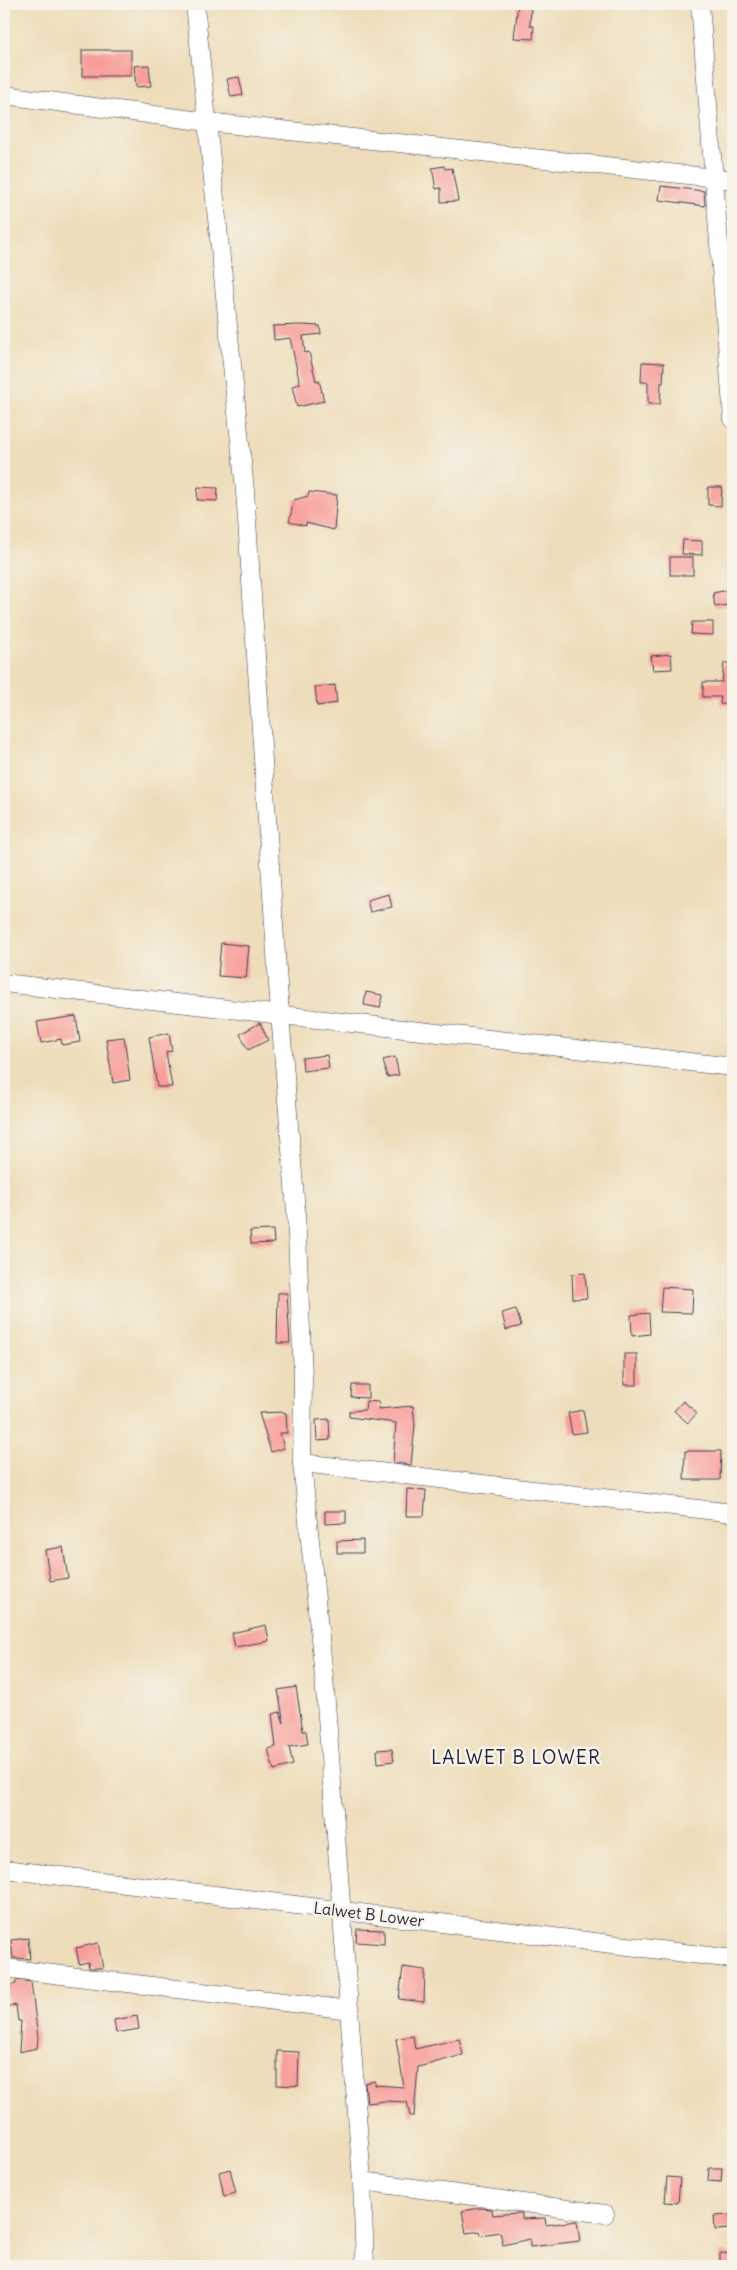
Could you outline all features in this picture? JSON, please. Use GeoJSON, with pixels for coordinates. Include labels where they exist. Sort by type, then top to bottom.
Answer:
{"type":"FeatureCollection","features":[{"type":"Feature","properties":{"kind":"street"},"geometry":{"type":"LineString","coordinates":[[195,4],[244,491],[296,1221],[302,1377],[302,1463],[324,1677],[340,1910],[350,2010],[366,2266]]}},
{"type":"Feature","properties":{"kind":"street"},"geometry":{"type":"LineString","coordinates":[[700,4],[733,419]]}},
{"type":"Feature","properties":{"kind":"street"},"geometry":{"type":"LineString","coordinates":[[4,95],[208,122],[733,180]]}},
{"type":"Feature","properties":{"kind":"street"},"geometry":{"type":"LineString","coordinates":[[4,983],[733,1066]]}},
{"type":"Feature","properties":{"kind":"street"},"geometry":{"type":"LineString","coordinates":[[302,1463],[733,1513]]}},
{"type":"Feature","properties":{"kind":"street","name":"Lalwet B Lower"},"geometry":{"type":"LineString","coordinates":[[4,1869],[733,1959]]}},
{"type":"Feature","properties":{"kind":"street"},"geometry":{"type":"LineString","coordinates":[[4,1968],[350,2010]]}},
{"type":"Feature","properties":{"kind":"street"},"geometry":{"type":"LineString","coordinates":[[362,2180],[605,2214]]}},
{"type":"Feature","properties":{"kind":"building"},"geometry":{"type":"Polygon","coordinates":[[[518,4],[531,4],[530,26],[534,26],[533,39],[514,38],[518,4]]]}},
{"type":"Feature","properties":{"kind":"building"},"geometry":{"type":"Polygon","coordinates":[[[82,50],[131,50],[131,76],[82,76],[82,50]]]}},
{"type":"Feature","properties":{"kind":"building"},"geometry":{"type":"Polygon","coordinates":[[[149,65],[151,86],[136,87],[134,66],[149,65]]]}},
{"type":"Feature","properties":{"kind":"building"},"geometry":{"type":"Polygon","coordinates":[[[239,77],[243,95],[231,97],[227,79],[239,77]]]}},
{"type":"Feature","properties":{"kind":"building"},"geometry":{"type":"Polygon","coordinates":[[[444,166],[445,169],[452,168],[458,201],[441,202],[441,188],[436,189],[432,168],[444,166]]]}},
{"type":"Feature","properties":{"kind":"building"},"geometry":{"type":"Polygon","coordinates":[[[661,186],[704,191],[705,206],[659,200],[661,186]]]}},
{"type":"Feature","properties":{"kind":"building"},"geometry":{"type":"Polygon","coordinates":[[[273,326],[320,326],[321,334],[303,336],[305,353],[309,352],[316,381],[319,380],[324,401],[297,407],[292,386],[300,384],[290,338],[274,340],[273,326]]]}},
{"type":"Feature","properties":{"kind":"building"},"geometry":{"type":"Polygon","coordinates":[[[642,362],[664,363],[660,404],[648,404],[648,382],[641,382],[642,362]]]}},
{"type":"Feature","properties":{"kind":"building"},"geometry":{"type":"Polygon","coordinates":[[[198,487],[218,488],[217,501],[197,500],[198,487]]]}},
{"type":"Feature","properties":{"kind":"building"},"geometry":{"type":"Polygon","coordinates":[[[708,487],[722,487],[721,506],[708,505],[708,487]]]}},
{"type":"Feature","properties":{"kind":"building"},"geometry":{"type":"Polygon","coordinates":[[[309,492],[337,495],[334,530],[306,523],[306,526],[289,522],[294,500],[308,496],[309,492]]]}},
{"type":"Feature","properties":{"kind":"building"},"geometry":{"type":"Polygon","coordinates":[[[683,540],[702,541],[702,555],[682,554],[683,540]]]}},
{"type":"Feature","properties":{"kind":"building"},"geometry":{"type":"Polygon","coordinates":[[[670,557],[693,557],[693,575],[670,575],[670,557]]]}},
{"type":"Feature","properties":{"kind":"building"},"geometry":{"type":"Polygon","coordinates":[[[733,589],[733,604],[715,607],[713,593],[733,589]]]}},
{"type":"Feature","properties":{"kind":"building"},"geometry":{"type":"Polygon","coordinates":[[[692,622],[713,622],[713,635],[691,634],[692,622]]]}},
{"type":"Feature","properties":{"kind":"building"},"geometry":{"type":"Polygon","coordinates":[[[671,654],[672,669],[653,670],[651,656],[671,654]]]}},
{"type":"Feature","properties":{"kind":"building"},"geometry":{"type":"Polygon","coordinates":[[[724,663],[733,663],[733,705],[720,704],[721,697],[703,697],[703,682],[722,682],[724,663]]]}},
{"type":"Feature","properties":{"kind":"building"},"geometry":{"type":"Polygon","coordinates":[[[335,685],[337,703],[317,706],[315,687],[335,685]]]}},
{"type":"Feature","properties":{"kind":"building"},"geometry":{"type":"Polygon","coordinates":[[[389,894],[392,907],[370,912],[367,900],[389,894]]]}},
{"type":"Feature","properties":{"kind":"building"},"geometry":{"type":"Polygon","coordinates":[[[221,943],[249,946],[246,978],[218,976],[221,943]]]}},
{"type":"Feature","properties":{"kind":"building"},"geometry":{"type":"Polygon","coordinates":[[[366,992],[382,995],[380,1008],[364,1005],[366,992]]]}},
{"type":"Feature","properties":{"kind":"building"},"geometry":{"type":"Polygon","coordinates":[[[76,1016],[80,1042],[62,1045],[61,1039],[41,1043],[37,1022],[76,1016]]]}},
{"type":"Feature","properties":{"kind":"building"},"geometry":{"type":"Polygon","coordinates":[[[260,1023],[268,1040],[248,1050],[240,1034],[260,1023]]]}},
{"type":"Feature","properties":{"kind":"building"},"geometry":{"type":"Polygon","coordinates":[[[169,1033],[172,1051],[166,1052],[172,1087],[157,1087],[149,1037],[169,1033]]]}},
{"type":"Feature","properties":{"kind":"building"},"geometry":{"type":"Polygon","coordinates":[[[124,1037],[130,1080],[113,1083],[106,1039],[124,1037]]]}},
{"type":"Feature","properties":{"kind":"building"},"geometry":{"type":"Polygon","coordinates":[[[327,1055],[329,1068],[303,1071],[302,1058],[327,1055]]]}},
{"type":"Feature","properties":{"kind":"building"},"geometry":{"type":"Polygon","coordinates":[[[395,1057],[399,1075],[387,1077],[383,1060],[395,1057]]]}},
{"type":"Feature","properties":{"kind":"building"},"geometry":{"type":"Polygon","coordinates":[[[273,1230],[274,1243],[251,1244],[250,1231],[273,1230]]]}},
{"type":"Feature","properties":{"kind":"building"},"geometry":{"type":"Polygon","coordinates":[[[585,1273],[587,1298],[573,1299],[572,1274],[585,1273]]]}},
{"type":"Feature","properties":{"kind":"building"},"geometry":{"type":"Polygon","coordinates":[[[662,1287],[693,1289],[692,1313],[660,1312],[662,1287]]]}},
{"type":"Feature","properties":{"kind":"building"},"geometry":{"type":"Polygon","coordinates":[[[278,1293],[287,1293],[290,1343],[277,1343],[278,1293]]]}},
{"type":"Feature","properties":{"kind":"building"},"geometry":{"type":"Polygon","coordinates":[[[516,1309],[521,1326],[506,1330],[502,1313],[516,1309]]]}},
{"type":"Feature","properties":{"kind":"building"},"geometry":{"type":"Polygon","coordinates":[[[649,1313],[650,1334],[632,1336],[631,1315],[649,1313]]]}},
{"type":"Feature","properties":{"kind":"building"},"geometry":{"type":"Polygon","coordinates":[[[624,1354],[637,1354],[637,1385],[624,1385],[624,1354]]]}},
{"type":"Feature","properties":{"kind":"building"},"geometry":{"type":"Polygon","coordinates":[[[352,1385],[368,1385],[368,1398],[351,1397],[352,1385]]]}},
{"type":"Feature","properties":{"kind":"building"},"geometry":{"type":"Polygon","coordinates":[[[366,1401],[379,1402],[378,1409],[413,1406],[415,1425],[411,1465],[393,1463],[396,1423],[349,1417],[349,1411],[365,1410],[366,1401]]]}},
{"type":"Feature","properties":{"kind":"building"},"geometry":{"type":"Polygon","coordinates":[[[683,1401],[697,1413],[688,1423],[674,1411],[683,1401]]]}},
{"type":"Feature","properties":{"kind":"building"},"geometry":{"type":"Polygon","coordinates":[[[583,1410],[587,1432],[572,1434],[568,1413],[583,1410]]]}},
{"type":"Feature","properties":{"kind":"building"},"geometry":{"type":"Polygon","coordinates":[[[259,1413],[286,1413],[287,1433],[280,1433],[284,1448],[271,1452],[259,1413]]]}},
{"type":"Feature","properties":{"kind":"building"},"geometry":{"type":"Polygon","coordinates":[[[329,1419],[330,1440],[317,1441],[316,1420],[329,1419]]]}},
{"type":"Feature","properties":{"kind":"building"},"geometry":{"type":"Polygon","coordinates":[[[685,1451],[721,1451],[720,1480],[684,1480],[685,1451]]]}},
{"type":"Feature","properties":{"kind":"building"},"geometry":{"type":"Polygon","coordinates":[[[407,1489],[426,1490],[424,1516],[406,1516],[407,1489]]]}},
{"type":"Feature","properties":{"kind":"building"},"geometry":{"type":"Polygon","coordinates":[[[325,1511],[346,1511],[346,1523],[325,1524],[325,1511]]]}},
{"type":"Feature","properties":{"kind":"building"},"geometry":{"type":"Polygon","coordinates":[[[363,1540],[363,1553],[337,1553],[337,1541],[363,1540]]]}},
{"type":"Feature","properties":{"kind":"building"},"geometry":{"type":"Polygon","coordinates":[[[63,1547],[68,1578],[50,1581],[45,1550],[63,1547]]]}},
{"type":"Feature","properties":{"kind":"building"},"geometry":{"type":"Polygon","coordinates":[[[266,1625],[269,1641],[235,1647],[232,1633],[266,1625]]]}},
{"type":"Feature","properties":{"kind":"building"},"geometry":{"type":"Polygon","coordinates":[[[296,1687],[303,1731],[306,1731],[308,1744],[289,1747],[293,1765],[274,1770],[268,1749],[276,1747],[272,1714],[280,1712],[284,1723],[278,1690],[296,1687]]]}},
{"type":"Feature","properties":{"kind":"building"},"geometry":{"type":"Polygon","coordinates":[[[392,1749],[394,1761],[378,1763],[377,1750],[392,1749]]]}},
{"type":"Feature","properties":{"kind":"building"},"geometry":{"type":"Polygon","coordinates":[[[357,1929],[384,1930],[384,1944],[356,1942],[357,1929]]]}},
{"type":"Feature","properties":{"kind":"building"},"geometry":{"type":"Polygon","coordinates":[[[28,1938],[30,1959],[13,1958],[11,1940],[28,1938]]]}},
{"type":"Feature","properties":{"kind":"building"},"geometry":{"type":"Polygon","coordinates":[[[98,1943],[103,1968],[89,1968],[88,1962],[79,1964],[76,1948],[98,1943]]]}},
{"type":"Feature","properties":{"kind":"building"},"geometry":{"type":"Polygon","coordinates":[[[403,1967],[425,1970],[424,2002],[399,1999],[403,1967]]]}},
{"type":"Feature","properties":{"kind":"building"},"geometry":{"type":"Polygon","coordinates":[[[16,1980],[31,1982],[38,2038],[37,2048],[19,2052],[21,2021],[18,2021],[16,2005],[8,2007],[5,1986],[16,1984],[16,1980]]]}},
{"type":"Feature","properties":{"kind":"building"},"geometry":{"type":"Polygon","coordinates":[[[137,2016],[139,2029],[116,2033],[114,2020],[137,2016]]]}},
{"type":"Feature","properties":{"kind":"building"},"geometry":{"type":"Polygon","coordinates":[[[413,2036],[415,2049],[459,2039],[463,2055],[418,2067],[414,2116],[410,2116],[407,2102],[385,2101],[367,2103],[365,2083],[375,2081],[375,2085],[404,2087],[396,2039],[413,2036]]]}},
{"type":"Feature","properties":{"kind":"building"},"geometry":{"type":"Polygon","coordinates":[[[277,2051],[299,2052],[298,2086],[277,2085],[277,2051]]]}},
{"type":"Feature","properties":{"kind":"building"},"geometry":{"type":"Polygon","coordinates":[[[709,2168],[722,2168],[721,2182],[708,2181],[709,2168]]]}},
{"type":"Feature","properties":{"kind":"building"},"geometry":{"type":"Polygon","coordinates":[[[230,2169],[236,2193],[224,2196],[219,2172],[230,2169]]]}},
{"type":"Feature","properties":{"kind":"building"},"geometry":{"type":"Polygon","coordinates":[[[667,2177],[680,2178],[678,2203],[665,2202],[667,2177]]]}},
{"type":"Feature","properties":{"kind":"building"},"geometry":{"type":"Polygon","coordinates":[[[480,2208],[492,2209],[493,2215],[522,2213],[522,2219],[545,2218],[546,2225],[577,2221],[580,2241],[530,2247],[530,2239],[503,2245],[500,2232],[481,2235],[480,2231],[466,2233],[462,2211],[480,2208]]]}},
{"type":"Feature","properties":{"kind":"building"},"geometry":{"type":"Polygon","coordinates":[[[730,2215],[732,2229],[715,2230],[714,2216],[730,2215]]]}},
{"type":"Feature","properties":{"kind":"building"},"geometry":{"type":"Polygon","coordinates":[[[720,2253],[733,2254],[733,2266],[720,2266],[720,2253]]]}},
{"type":"Feature","properties":{"kind":"district","name":"LALWET B LOWER"},"geometry":{"type":"Point","coordinates":[516,1757]}}]}
